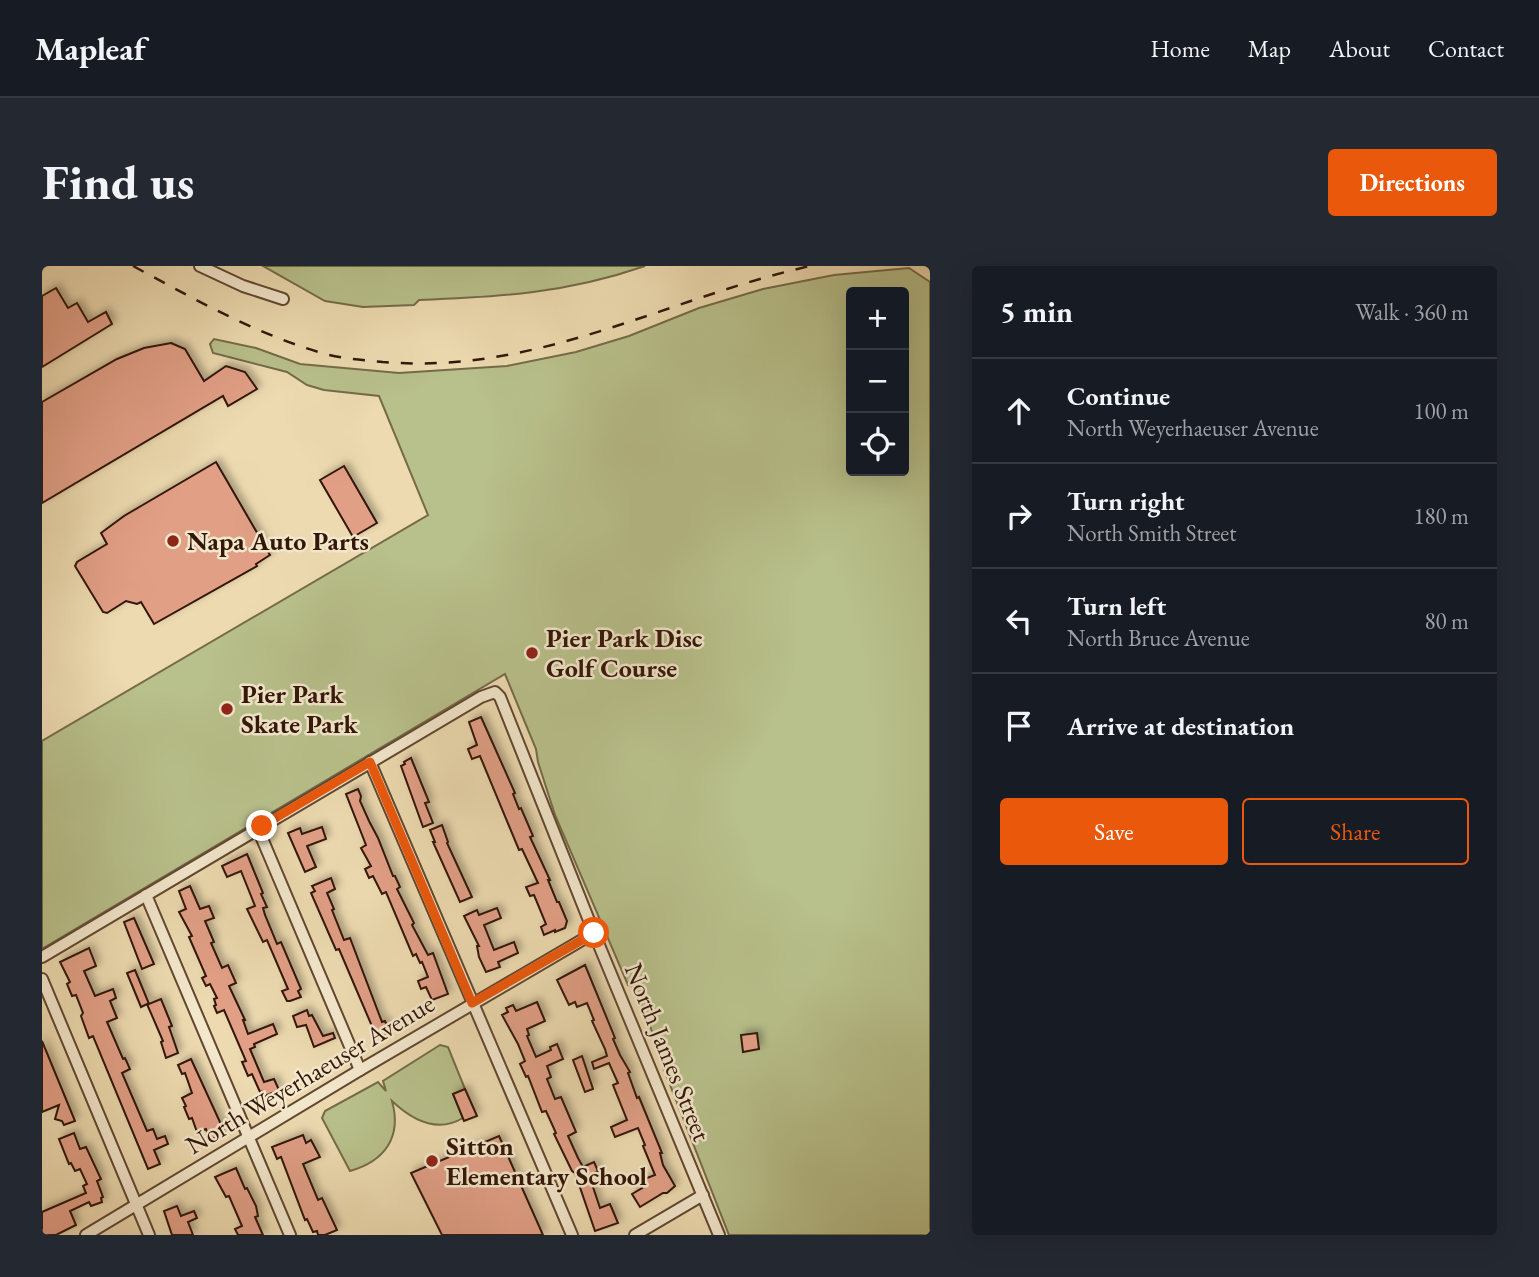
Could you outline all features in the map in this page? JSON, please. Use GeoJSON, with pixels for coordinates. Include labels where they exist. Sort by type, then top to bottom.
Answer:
{"type":"FeatureCollection","features":[{"type":"Feature","properties":{"kind":"street"},"geometry":{"type":"LineString","coordinates":[[200,266],[243,286],[283,299]]}},
{"type":"Feature","properties":{"kind":"street","name":"North James Street"},"geometry":{"type":"LineString","coordinates":[[370,762],[481,698],[495,692],[500,698],[719,1235]]}},
{"type":"Feature","properties":{"kind":"street"},"geometry":{"type":"LineString","coordinates":[[42,957],[370,762],[572,1235]]}},
{"type":"Feature","properties":{"kind":"street"},"geometry":{"type":"LineString","coordinates":[[258,829],[359,1070]]}},
{"type":"Feature","properties":{"kind":"street"},"geometry":{"type":"LineString","coordinates":[[146,895],[290,1235]]}},
{"type":"Feature","properties":{"kind":"street","name":"North Weyerhaeuser Avenue"},"geometry":{"type":"LineString","coordinates":[[86,1235],[359,1070],[594,933]]}},
{"type":"Feature","properties":{"kind":"street"},"geometry":{"type":"LineString","coordinates":[[42,979],[149,1235]]}},
{"type":"Feature","properties":{"kind":"street"},"geometry":{"type":"LineString","coordinates":[[635,1235],[703,1195]]}},
{"type":"Feature","properties":{"kind":"green space"},"geometry":{"type":"Polygon","coordinates":[[[263,266],[645,266],[561,288],[419,300],[414,305],[363,307],[325,301],[263,266]]]}},
{"type":"Feature","properties":{"kind":"green space"},"geometry":{"type":"Polygon","coordinates":[[[909,268],[930,282],[930,1235],[729,1235],[634,987],[628,985],[555,815],[536,749],[505,674],[42,949],[42,741],[428,515],[379,396],[324,390],[307,385],[287,372],[213,353],[210,344],[214,339],[256,348],[300,364],[399,373],[507,366],[576,352],[629,336],[699,308],[763,289],[834,275],[909,268]]]}},
{"type":"Feature","properties":{"kind":"green space"},"geometry":{"type":"Polygon","coordinates":[[[440,1045],[448,1047],[465,1089],[453,1094],[463,1118],[443,1125],[424,1122],[407,1114],[392,1101],[395,1126],[388,1146],[373,1161],[350,1171],[322,1118],[325,1111],[378,1082],[386,1091],[383,1081],[440,1045]]]}},
{"type":"Feature","properties":{"kind":"building"},"geometry":{"type":"Polygon","coordinates":[[[56,288],[68,308],[77,303],[88,322],[106,312],[112,324],[42,367],[42,296],[56,288]]]}},
{"type":"Feature","properties":{"kind":"building"},"geometry":{"type":"Polygon","coordinates":[[[171,343],[185,349],[204,381],[226,366],[245,372],[257,389],[228,406],[223,396],[42,503],[42,402],[117,359],[144,348],[171,343]]]}},
{"type":"Feature","properties":{"kind":"building"},"geometry":{"type":"Polygon","coordinates":[[[216,462],[270,555],[256,564],[257,566],[154,624],[141,602],[137,604],[126,601],[107,613],[103,612],[75,566],[77,562],[107,544],[101,533],[124,516],[216,462]]]}},
{"type":"Feature","properties":{"kind":"building"},"geometry":{"type":"Polygon","coordinates":[[[344,466],[377,523],[353,537],[320,480],[344,466]]]}},
{"type":"Feature","properties":{"kind":"building"},"geometry":{"type":"Polygon","coordinates":[[[481,717],[567,921],[565,928],[555,932],[544,935],[541,927],[546,924],[534,895],[530,896],[526,887],[538,883],[522,849],[519,850],[480,756],[472,759],[468,749],[477,745],[469,722],[481,717]]]}},
{"type":"Feature","properties":{"kind":"building"},"geometry":{"type":"Polygon","coordinates":[[[411,758],[429,802],[425,803],[433,823],[423,827],[401,766],[411,758]]]}},
{"type":"Feature","properties":{"kind":"building"},"geometry":{"type":"Polygon","coordinates":[[[358,789],[360,801],[400,887],[397,889],[414,923],[412,925],[428,955],[433,953],[448,994],[432,1000],[426,987],[421,989],[418,981],[428,977],[422,962],[420,963],[416,954],[413,956],[386,892],[382,894],[373,876],[369,878],[365,869],[371,866],[361,848],[366,845],[346,794],[358,789]]]}},
{"type":"Feature","properties":{"kind":"building"},"geometry":{"type":"Polygon","coordinates":[[[442,825],[447,843],[472,897],[460,902],[430,830],[442,825]]]}},
{"type":"Feature","properties":{"kind":"building"},"geometry":{"type":"Polygon","coordinates":[[[322,827],[326,839],[307,846],[316,867],[305,872],[288,833],[300,828],[302,834],[322,827]]]}},
{"type":"Feature","properties":{"kind":"building"},"geometry":{"type":"Polygon","coordinates":[[[247,854],[263,893],[261,894],[267,907],[263,908],[265,915],[277,944],[281,942],[301,989],[298,991],[301,997],[290,1001],[287,1001],[282,991],[288,989],[267,940],[263,942],[247,909],[255,906],[241,871],[227,877],[222,866],[247,854]]]}},
{"type":"Feature","properties":{"kind":"building"},"geometry":{"type":"Polygon","coordinates":[[[331,878],[335,889],[327,893],[334,909],[332,910],[344,940],[350,938],[382,1022],[385,1021],[390,1032],[377,1038],[339,949],[336,950],[311,893],[315,891],[312,886],[331,878]]]}},
{"type":"Feature","properties":{"kind":"building"},"geometry":{"type":"Polygon","coordinates":[[[190,886],[200,909],[209,906],[214,918],[205,921],[214,942],[211,943],[222,968],[228,965],[236,983],[229,986],[245,1020],[248,1034],[273,1024],[277,1034],[254,1044],[255,1047],[250,1049],[264,1082],[274,1079],[279,1090],[265,1096],[263,1091],[260,1092],[252,1074],[248,1076],[242,1062],[246,1061],[224,1010],[217,1013],[214,999],[217,998],[210,984],[206,986],[202,978],[206,976],[189,937],[192,936],[179,912],[186,909],[179,891],[190,886]]]}},
{"type":"Feature","properties":{"kind":"building"},"geometry":{"type":"Polygon","coordinates":[[[497,908],[501,918],[484,925],[494,950],[514,942],[518,953],[498,962],[500,967],[486,972],[479,957],[479,946],[464,916],[477,910],[479,915],[497,908]]]}},
{"type":"Feature","properties":{"kind":"building"},"geometry":{"type":"Polygon","coordinates":[[[134,918],[154,964],[142,969],[124,922],[134,918]]]}},
{"type":"Feature","properties":{"kind":"building"},"geometry":{"type":"Polygon","coordinates":[[[89,948],[96,966],[84,971],[95,996],[113,989],[116,998],[110,1001],[117,1018],[107,1022],[130,1069],[122,1073],[147,1131],[153,1129],[157,1139],[165,1136],[168,1144],[154,1150],[160,1164],[148,1169],[93,1036],[89,1038],[81,1016],[83,1013],[76,995],[72,996],[67,984],[70,982],[60,962],[89,948]]]}},
{"type":"Feature","properties":{"kind":"building"},"geometry":{"type":"Polygon","coordinates":[[[585,965],[615,1038],[613,1039],[630,1072],[628,1073],[637,1098],[639,1097],[662,1153],[663,1165],[675,1186],[640,1207],[632,1194],[642,1188],[639,1181],[655,1175],[643,1146],[645,1145],[638,1128],[615,1137],[611,1127],[627,1120],[613,1085],[618,1083],[609,1063],[594,1069],[592,1062],[607,1056],[587,1003],[577,1007],[575,1002],[569,1005],[557,980],[585,965]]]}},
{"type":"Feature","properties":{"kind":"building"},"geometry":{"type":"Polygon","coordinates":[[[135,970],[149,1004],[161,999],[172,1026],[169,1027],[178,1053],[166,1058],[161,1042],[163,1041],[147,1004],[141,1007],[127,973],[135,970]]]}},
{"type":"Feature","properties":{"kind":"building"},"geometry":{"type":"Polygon","coordinates":[[[537,1002],[545,1021],[527,1029],[527,1036],[536,1057],[557,1044],[563,1059],[547,1066],[551,1077],[547,1079],[555,1099],[561,1097],[576,1132],[568,1136],[578,1158],[583,1167],[594,1162],[598,1171],[589,1175],[600,1208],[610,1204],[618,1223],[595,1231],[575,1173],[554,1134],[556,1133],[546,1111],[542,1112],[528,1076],[526,1077],[520,1064],[525,1061],[518,1044],[502,1015],[508,1012],[506,1008],[513,1005],[516,1011],[537,1002]]]}},
{"type":"Feature","properties":{"kind":"building"},"geometry":{"type":"Polygon","coordinates":[[[307,1010],[323,1036],[333,1033],[335,1038],[314,1047],[306,1025],[297,1027],[293,1016],[307,1010]]]}},
{"type":"Feature","properties":{"kind":"building"},"geometry":{"type":"Polygon","coordinates":[[[757,1033],[759,1049],[743,1052],[741,1035],[757,1033]]]}},
{"type":"Feature","properties":{"kind":"building"},"geometry":{"type":"Polygon","coordinates":[[[42,1041],[75,1121],[64,1125],[62,1121],[55,1119],[59,1105],[42,1112],[42,1041]]]}},
{"type":"Feature","properties":{"kind":"building"},"geometry":{"type":"Polygon","coordinates":[[[582,1056],[593,1089],[585,1092],[573,1060],[582,1056]]]}},
{"type":"Feature","properties":{"kind":"building"},"geometry":{"type":"Polygon","coordinates":[[[191,1059],[225,1133],[210,1140],[206,1129],[197,1132],[184,1107],[186,1106],[182,1098],[192,1093],[185,1073],[182,1074],[178,1065],[191,1059]]]}},
{"type":"Feature","properties":{"kind":"building"},"geometry":{"type":"Polygon","coordinates":[[[465,1089],[477,1116],[464,1121],[453,1094],[465,1089]]]}},
{"type":"Feature","properties":{"kind":"building"},"geometry":{"type":"Polygon","coordinates":[[[74,1133],[80,1149],[86,1147],[101,1179],[97,1181],[103,1197],[102,1202],[91,1206],[89,1202],[70,1211],[76,1225],[56,1235],[42,1235],[42,1212],[86,1193],[83,1186],[87,1184],[80,1169],[75,1171],[71,1163],[69,1164],[59,1139],[74,1133]]]}},
{"type":"Feature","properties":{"kind":"building"},"geometry":{"type":"Polygon","coordinates":[[[303,1135],[306,1143],[311,1140],[320,1157],[303,1164],[318,1200],[322,1198],[337,1230],[325,1235],[313,1232],[307,1219],[305,1220],[281,1157],[277,1159],[272,1147],[303,1135]]]}},
{"type":"Feature","properties":{"kind":"building"},"geometry":{"type":"Polygon","coordinates":[[[499,1136],[543,1235],[442,1235],[411,1173],[499,1136]]]}},
{"type":"Feature","properties":{"kind":"building"},"geometry":{"type":"Polygon","coordinates":[[[236,1168],[256,1206],[258,1216],[255,1217],[263,1235],[238,1235],[235,1229],[242,1226],[229,1196],[226,1197],[215,1177],[236,1168]]]}},
{"type":"Feature","properties":{"kind":"building"},"geometry":{"type":"Polygon","coordinates":[[[177,1206],[181,1216],[194,1211],[197,1218],[188,1222],[193,1235],[172,1235],[164,1211],[177,1206]]]}},
{"type":"Feature","properties":{"kind":"railway"},"geometry":{"type":"LineString","coordinates":[[133,266],[203,304],[275,337],[325,354],[383,362],[440,363],[495,357],[548,346],[756,280],[810,266]]}},
{"type":"Feature","properties":{"kind":"place","name":"Napa Auto Parts"},"geometry":{"type":"Point","coordinates":[173,541]}},
{"type":"Feature","properties":{"kind":"place","name":"Pier Park Disc Golf Course"},"geometry":{"type":"Point","coordinates":[532,653]}},
{"type":"Feature","properties":{"kind":"place","name":"Pier Park Skate Park"},"geometry":{"type":"Point","coordinates":[227,709]}},
{"type":"Feature","properties":{"kind":"place","name":"Sitton Elementary School"},"geometry":{"type":"Point","coordinates":[432,1161]}},
{"type":"Feature","properties":{"kind":"route"},"geometry":{"type":"LineString","coordinates":[[262,826],[370,762],[472,1003],[594,933]]}}]}
